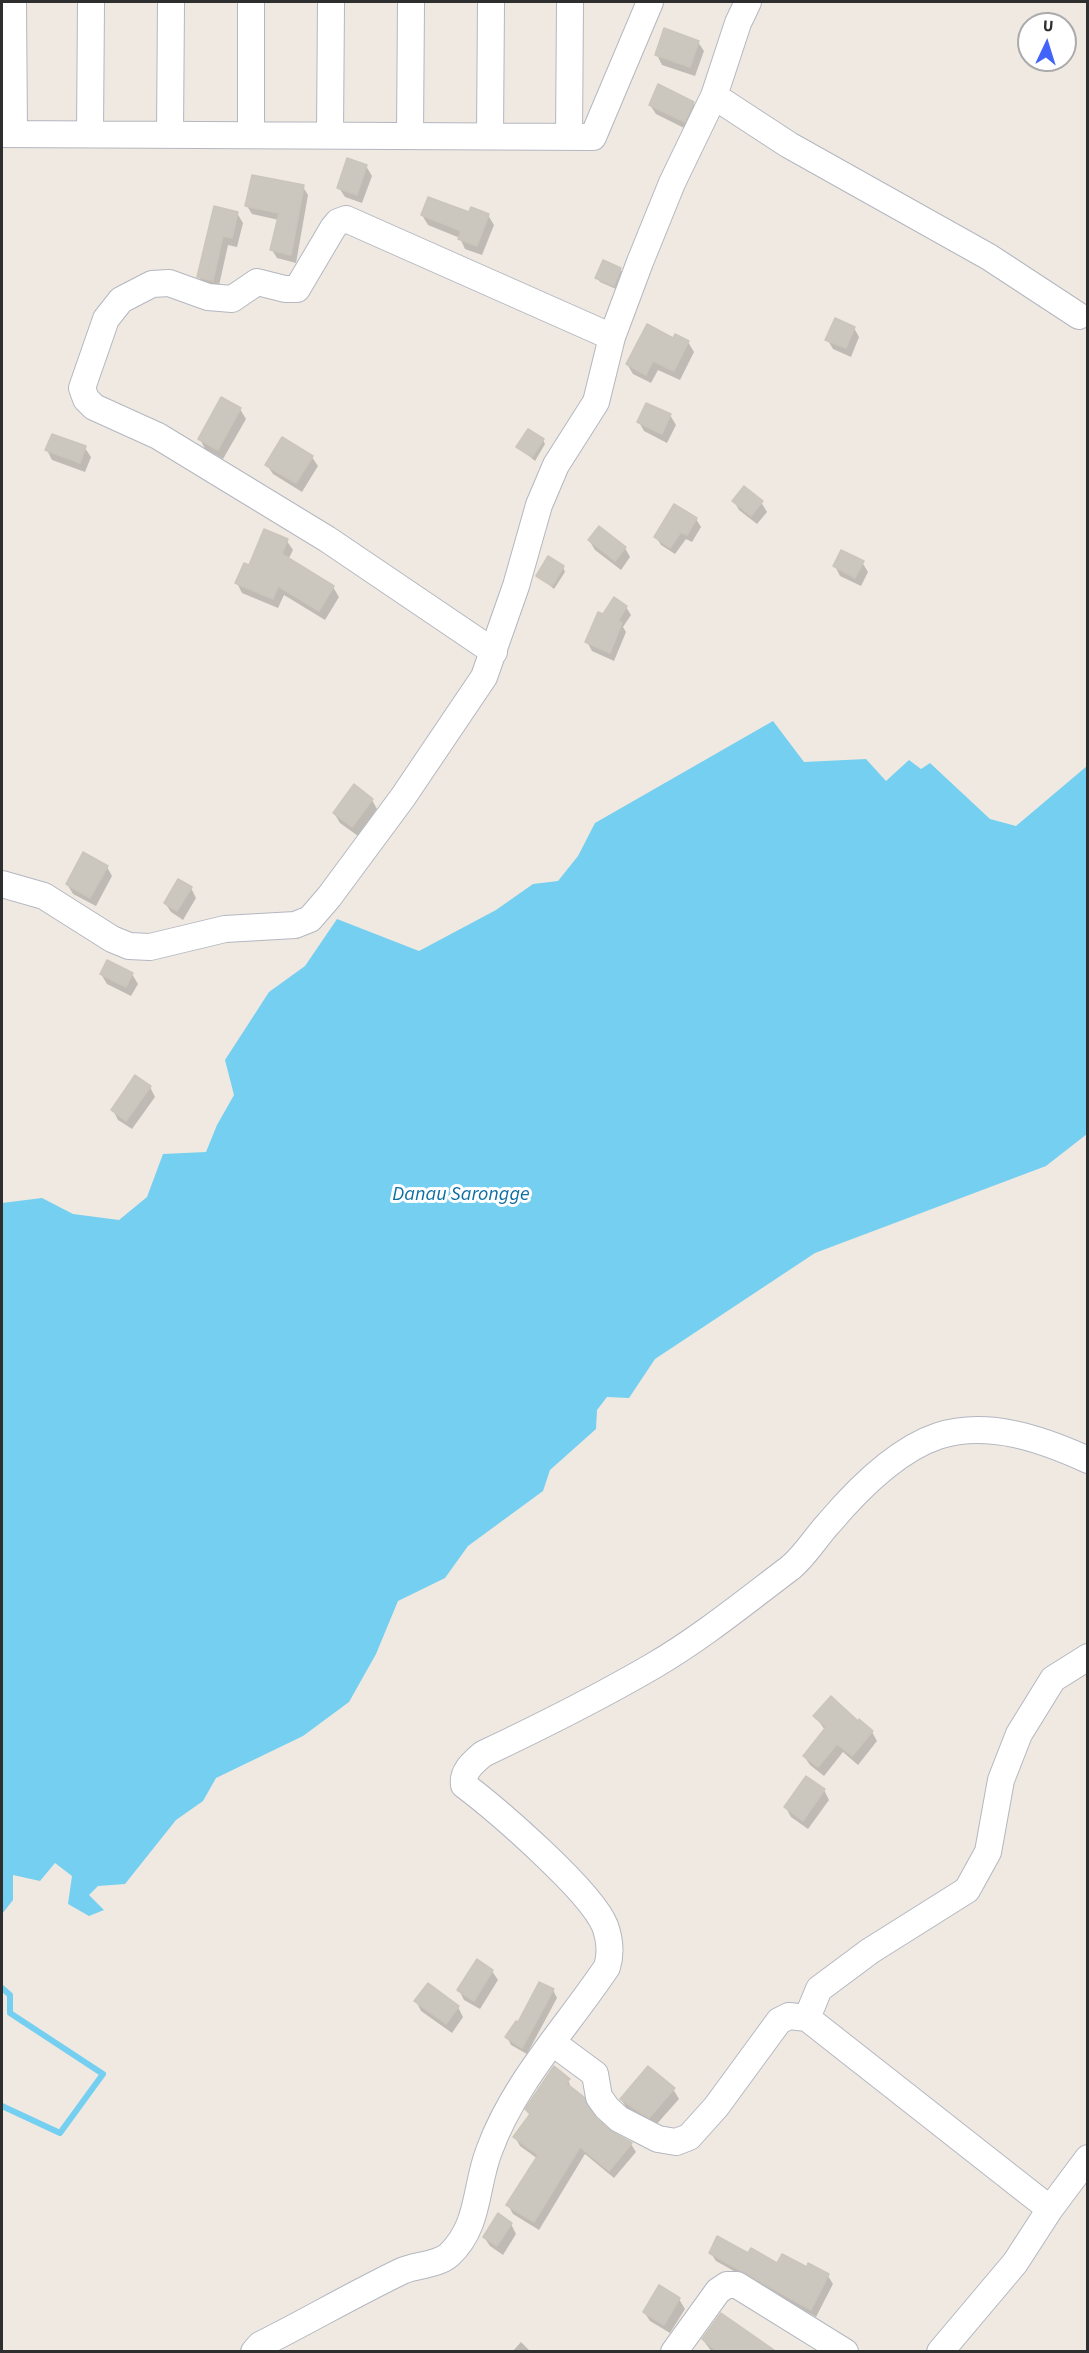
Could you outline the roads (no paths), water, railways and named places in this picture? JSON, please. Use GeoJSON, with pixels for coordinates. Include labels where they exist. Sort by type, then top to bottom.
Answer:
{"type":"FeatureCollection","features":[{"type":"Feature","properties":{"kind":"street"},"geometry":{"type":"LineString","coordinates":[[13,2],[8,134],[569,137],[593,137],[650,2]]}},
{"type":"Feature","properties":{"kind":"street"},"geometry":{"type":"LineString","coordinates":[[90,134],[91,2]]}},
{"type":"Feature","properties":{"kind":"street"},"geometry":{"type":"LineString","coordinates":[[170,135],[171,2]]}},
{"type":"Feature","properties":{"kind":"street"},"geometry":{"type":"LineString","coordinates":[[251,2],[251,135]]}},
{"type":"Feature","properties":{"kind":"street"},"geometry":{"type":"LineString","coordinates":[[330,135],[331,2]]}},
{"type":"Feature","properties":{"kind":"street"},"geometry":{"type":"LineString","coordinates":[[410,136],[411,2]]}},
{"type":"Feature","properties":{"kind":"street"},"geometry":{"type":"LineString","coordinates":[[490,136],[491,2]]}},
{"type":"Feature","properties":{"kind":"street"},"geometry":{"type":"LineString","coordinates":[[569,137],[570,2]]}},
{"type":"Feature","properties":{"kind":"street"},"geometry":{"type":"LineString","coordinates":[[2,884],[44,896],[112,939],[129,946],[150,948],[225,929],[295,926],[310,919],[329,897],[410,788],[484,677],[494,652],[539,505],[556,465],[596,402],[612,337],[654,225],[714,96],[738,23],[748,2]]}},
{"type":"Feature","properties":{"kind":"street"},"geometry":{"type":"LineString","coordinates":[[714,96],[789,145],[989,257],[1079,316]]}},
{"type":"Feature","properties":{"kind":"street"},"geometry":{"type":"LineString","coordinates":[[494,652],[327,539],[158,436],[94,407],[86,399],[82,388],[106,320],[121,300],[152,284],[170,283],[220,300],[232,299],[257,282],[285,289],[297,289],[333,228],[338,222],[346,219],[612,337]]}},
{"type":"Feature","properties":{"kind":"street"},"geometry":{"type":"LineString","coordinates":[[254,2352],[260,2345],[364,2289],[410,2267],[447,2257],[467,2232],[475,2216],[488,2152],[501,2122],[607,1967],[610,1947],[604,1925],[572,1884],[507,1821],[464,1785],[463,1777],[469,1767],[483,1754],[653,1666],[710,1628],[792,1566],[848,1502],[903,1454],[922,1443],[962,1431],[985,1430],[1047,1442],[1088,1460]]}},
{"type":"Feature","properties":{"kind":"street"},"geometry":{"type":"LineString","coordinates":[[807,2018],[819,1989],[870,1951],[967,1890],[988,1852],[1001,1780],[1019,1734],[1053,1678],[1088,1657]]}},
{"type":"Feature","properties":{"kind":"street"},"geometry":{"type":"LineString","coordinates":[[553,2043],[594,2074],[599,2097],[607,2109],[619,2119],[658,2139],[676,2142],[689,2137],[716,2107],[779,2021],[789,2016],[807,2018],[1050,2209]]}},
{"type":"Feature","properties":{"kind":"street"},"geometry":{"type":"LineString","coordinates":[[940,2352],[1015,2264],[1050,2209],[1088,2158]]}},
{"type":"Feature","properties":{"kind":"street"},"geometry":{"type":"LineString","coordinates":[[674,2352],[718,2291],[727,2285],[737,2285],[845,2352]]}},
{"type":"Feature","properties":{"kind":"water","name":"Danau Sarongge"},"geometry":{"type":"Polygon","coordinates":[[[773,721],[804,762],[866,759],[886,781],[909,760],[921,769],[930,763],[990,819],[1016,826],[1087,766],[1087,1134],[1046,1166],[815,1253],[655,1359],[629,1398],[607,1397],[597,1410],[596,1429],[550,1470],[543,1491],[468,1546],[445,1578],[398,1601],[376,1654],[349,1702],[303,1736],[216,1778],[203,1801],[176,1820],[125,1884],[98,1886],[89,1895],[104,1910],[89,1916],[68,1904],[72,1876],[55,1863],[40,1881],[13,1875],[13,1900],[2,1914],[2,1203],[42,1198],[73,1214],[119,1220],[147,1197],[163,1154],[206,1152],[217,1125],[234,1095],[225,1060],[269,992],[305,966],[337,919],[419,951],[496,910],[533,884],[558,881],[578,856],[595,823],[773,721]]]}},
{"type":"Feature","properties":{"kind":"waterway"},"geometry":{"type":"LineString","coordinates":[[2,1988],[10,1995],[10,2013],[103,2074],[60,2133],[2,2106]]}}]}
